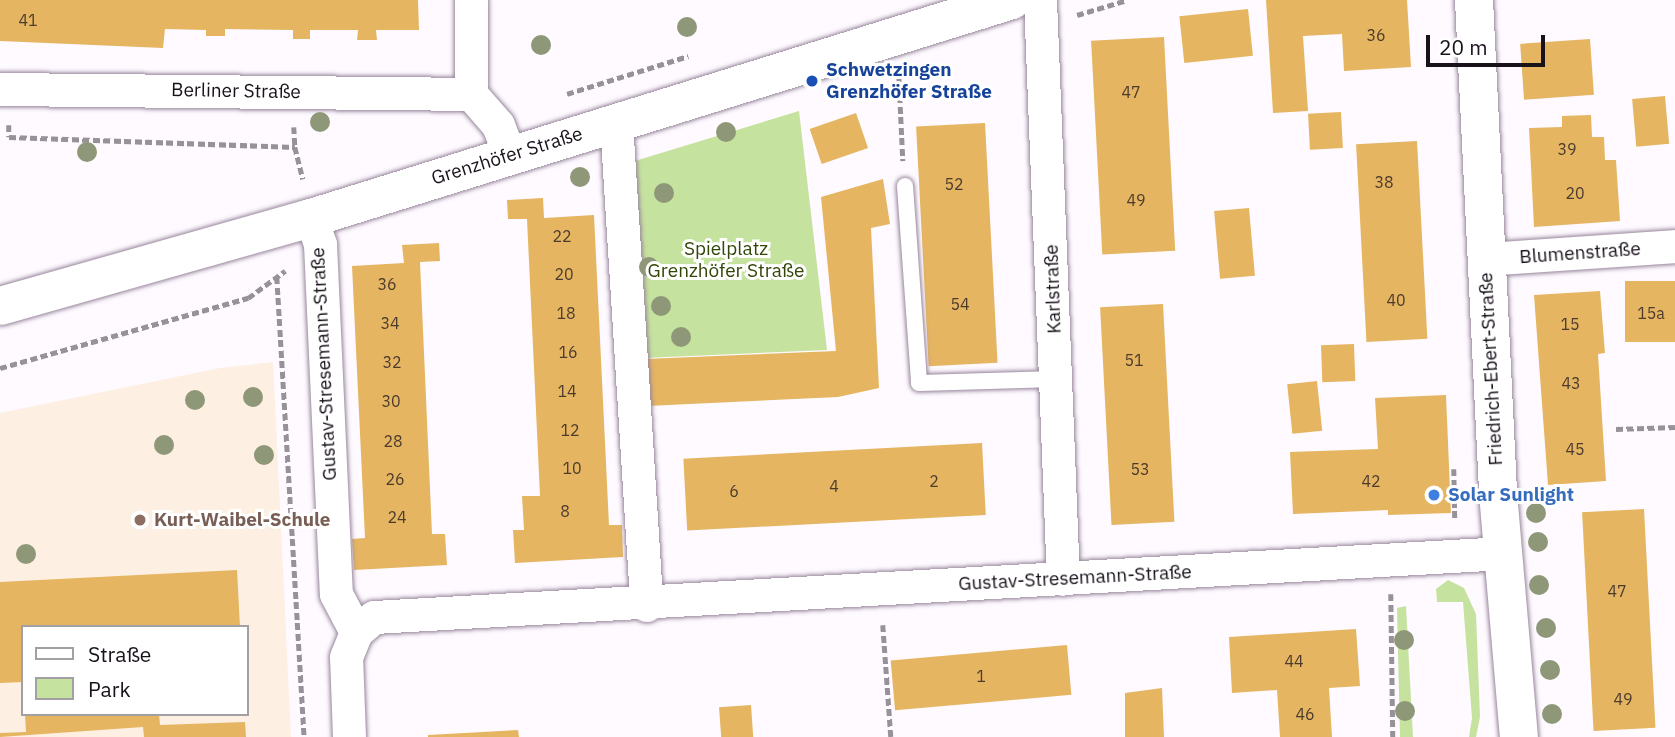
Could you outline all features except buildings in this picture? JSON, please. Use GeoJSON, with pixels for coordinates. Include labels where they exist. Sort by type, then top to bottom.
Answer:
{"type":"FeatureCollection","features":[{"type":"Feature","properties":{"kind":"street"},"geometry":{"type":"LineString","coordinates":[[471,0],[471,94],[498,125],[509,154]]}},
{"type":"Feature","properties":{"kind":"street","name":"Grenzhöfer Straße"},"geometry":{"type":"LineString","coordinates":[[0,306],[315,231],[509,154],[1012,0]]}},
{"type":"Feature","properties":{"kind":"street","name":"Karlstraße"},"geometry":{"type":"LineString","coordinates":[[1040,0],[1063,579]]}},
{"type":"Feature","properties":{"kind":"street","name":"Friedrich-Ebert-Straße"},"geometry":{"type":"LineString","coordinates":[[1474,0],[1485,259],[1503,553],[1518,737]]}},
{"type":"Feature","properties":{"kind":"street","name":"Berliner Straße"},"geometry":{"type":"LineString","coordinates":[[4,101],[471,94]]}},
{"type":"Feature","properties":{"kind":"street"},"geometry":{"type":"LineString","coordinates":[[616,122],[646,605]]}},
{"type":"Feature","properties":{"kind":"street","name":"Gustav-Stresemann-Straße"},"geometry":{"type":"LineString","coordinates":[[315,231],[337,594],[351,644]]}},
{"type":"Feature","properties":{"kind":"street","name":"Blumenstraße"},"geometry":{"type":"LineString","coordinates":[[1485,259],[1675,246]]}},
{"type":"Feature","properties":{"kind":"street","name":"Gustav-Stresemann-Straße"},"geometry":{"type":"LineString","coordinates":[[351,644],[374,617],[646,605],[1503,553]]}},
{"type":"Feature","properties":{"kind":"street"},"geometry":{"type":"LineString","coordinates":[[349,737],[351,644]]}},
{"type":"Feature","properties":{"kind":"lane"},"geometry":{"type":"LineString","coordinates":[[905,186],[919,383],[1057,379]]}},
{"type":"Feature","properties":{"kind":"path"},"geometry":{"type":"LineString","coordinates":[[899,71],[905,186]]}},
{"type":"Feature","properties":{"kind":"path"},"geometry":{"type":"LineString","coordinates":[[4,101],[9,137],[295,147],[303,180]]}},
{"type":"Feature","properties":{"kind":"path"},"geometry":{"type":"LineString","coordinates":[[0,368],[248,298],[277,276],[315,231]]}},
{"type":"Feature","properties":{"kind":"path"},"geometry":{"type":"LineString","coordinates":[[277,276],[303,737]]}},
{"type":"Feature","properties":{"kind":"path"},"geometry":{"type":"LineString","coordinates":[[1616,429],[1675,427]]}},
{"type":"Feature","properties":{"kind":"path"},"geometry":{"type":"LineString","coordinates":[[1390,559],[1393,737]]}},
{"type":"Feature","properties":{"kind":"path"},"geometry":{"type":"LineString","coordinates":[[880,589],[891,737]]}},
{"type":"Feature","properties":{"kind":"shaded area","name":"Kurt-Waibel-Schule"},"geometry":{"type":"Polygon","coordinates":[[[273,362],[291,737],[0,737],[0,413],[220,368],[273,362]]]}},
{"type":"Feature","properties":{"kind":"green space","name":"Spielplatz Grenzhöfer Straße"},"geometry":{"type":"Polygon","coordinates":[[[799,111],[827,350],[645,358],[628,163],[799,111]]]}},
{"type":"Feature","properties":{"kind":"green space"},"geometry":{"type":"Polygon","coordinates":[[[1448,580],[1464,588],[1476,614],[1480,717],[1476,737],[1469,737],[1472,718],[1463,602],[1437,602],[1436,589],[1448,580]]]}},
{"type":"Feature","properties":{"kind":"green space"},"geometry":{"type":"Polygon","coordinates":[[[1406,606],[1413,737],[1400,737],[1397,608],[1406,606]]]}},
{"type":"Feature","properties":{"kind":"place","name":"Schwetzingen Grenzhöfer Straße"},"geometry":{"type":"Point","coordinates":[812,81]}},
{"type":"Feature","properties":{"kind":"place","name":"Solar Sunlight"},"geometry":{"type":"Point","coordinates":[1434,495]}},
{"type":"Feature","properties":{"kind":"place","name":"Kurt-Waibel-Schule"},"geometry":{"type":"Point","coordinates":[140,520]}}]}
